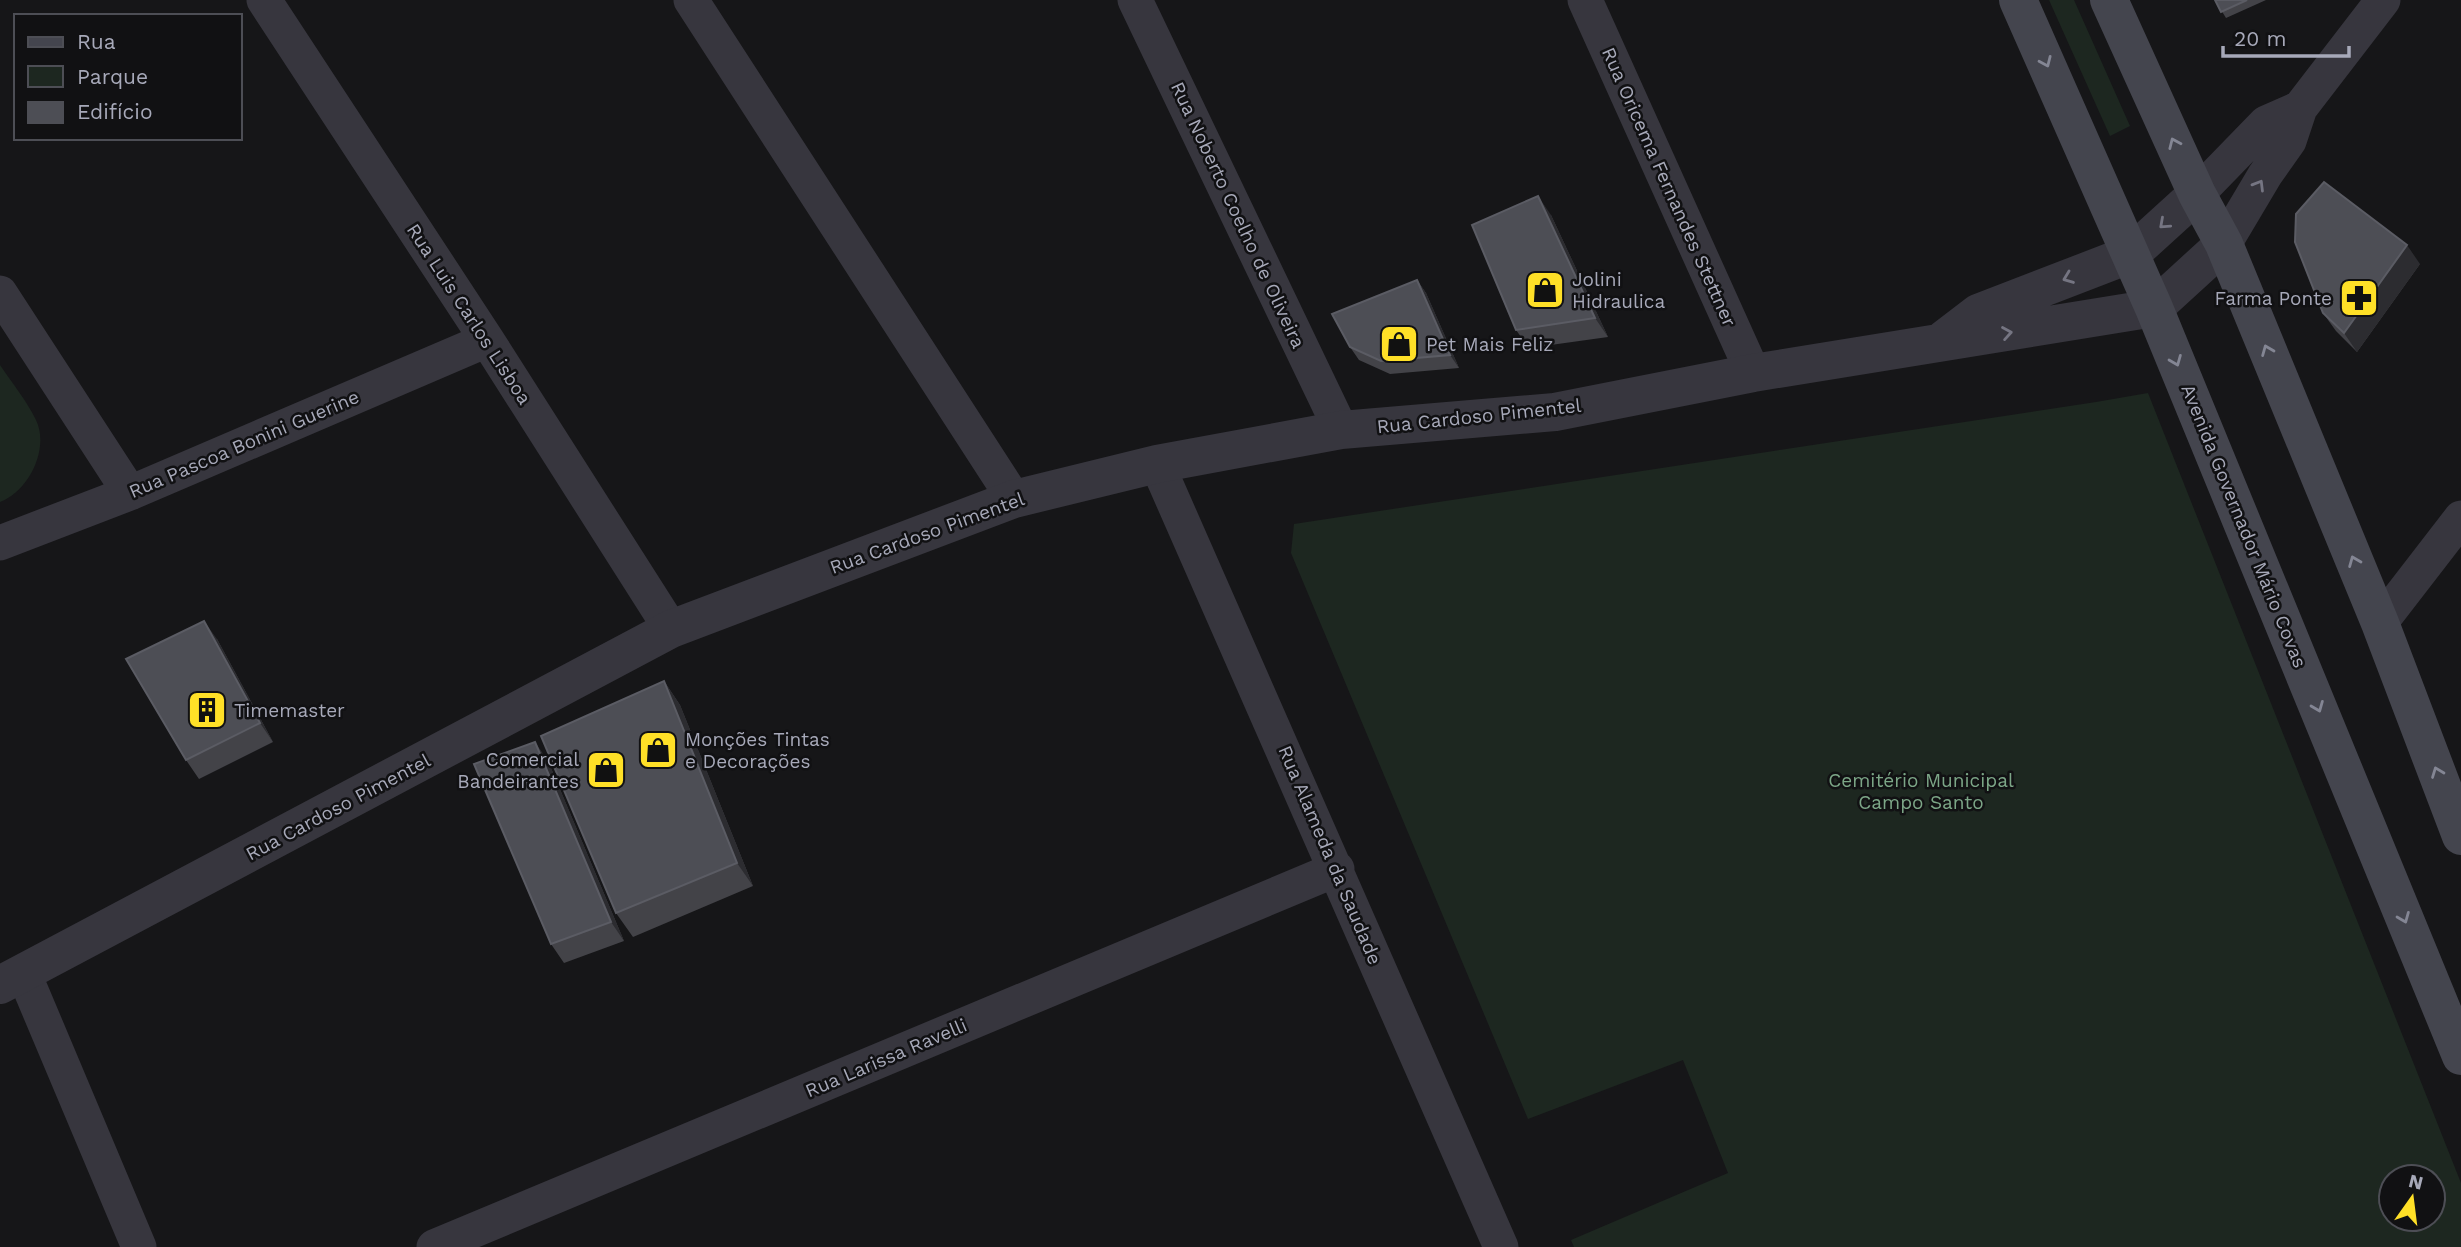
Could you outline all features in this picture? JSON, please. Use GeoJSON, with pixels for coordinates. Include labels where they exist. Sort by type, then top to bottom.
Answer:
{"type":"FeatureCollection","features":[{"type":"Feature","properties":{"kind":"main road","name":"Avenida Governador Mário Covas"},"geometry":{"type":"LineString","coordinates":[[2018,0],[2154,308],[2461,1056]]}},
{"type":"Feature","properties":{"kind":"main road"},"geometry":{"type":"LineString","coordinates":[[2109,0],[2197,194],[2224,244],[2380,623],[2461,836]]}},
{"type":"Feature","properties":{"kind":"street","name":"Rua Luis Carlos Lisboa"},"geometry":{"type":"LineString","coordinates":[[264,0],[487,340],[671,629]]}},
{"type":"Feature","properties":{"kind":"street"},"geometry":{"type":"LineString","coordinates":[[691,0],[1014,499]]}},
{"type":"Feature","properties":{"kind":"street","name":"Rua Noberto Coelho de Oliveira"},"geometry":{"type":"LineString","coordinates":[[1135,0],[1341,430]]}},
{"type":"Feature","properties":{"kind":"street","name":"Rua Oricema Fernandes Stettner"},"geometry":{"type":"LineString","coordinates":[[1586,0],[1753,373]]}},
{"type":"Feature","properties":{"kind":"street","name":"Rua Cardoso Pimentel"},"geometry":{"type":"LineString","coordinates":[[12,979],[671,629],[1014,499],[1157,464],[1341,430],[1555,412],[1753,373],[2154,308],[2224,244],[2264,176],[2289,141],[2300,108],[2383,0]]}},
{"type":"Feature","properties":{"kind":"street","name":"Rua Cardoso Pimentel"},"geometry":{"type":"LineString","coordinates":[[1939,343],[1978,313],[2131,254],[2197,194],[2266,123],[2300,108]]}},
{"type":"Feature","properties":{"kind":"street"},"geometry":{"type":"LineString","coordinates":[[0,293],[131,493]]}},
{"type":"Feature","properties":{"kind":"street","name":"Rua Pascoa Bonini Guerine"},"geometry":{"type":"LineString","coordinates":[[0,543],[131,493],[487,340]]}},
{"type":"Feature","properties":{"kind":"street","name":"Rua Alameda da Saudade"},"geometry":{"type":"LineString","coordinates":[[1157,464],[1337,869],[1490,1243]]}},
{"type":"Feature","properties":{"kind":"street"},"geometry":{"type":"LineString","coordinates":[[2380,623],[2461,519]]}},
{"type":"Feature","properties":{"kind":"street","name":"Rua Larissa Ravelli"},"geometry":{"type":"LineString","coordinates":[[434,1247],[1337,869]]}},
{"type":"Feature","properties":{"kind":"street"},"geometry":{"type":"LineString","coordinates":[[12,979],[139,1247]]}},
{"type":"Feature","properties":{"kind":"green space"},"geometry":{"type":"Polygon","coordinates":[[[2049,0],[2074,0],[2130,126],[2110,136],[2049,0]]]}},
{"type":"Feature","properties":{"kind":"green space"},"geometry":{"type":"Polygon","coordinates":[[[0,365],[36,420],[40,431],[40,444],[34,468],[27,479],[10,497],[0,502],[0,365]]]}},
{"type":"Feature","properties":{"kind":"green space","name":"Cemitério Municipal Campo Santo"},"geometry":{"type":"Polygon","coordinates":[[[2148,393],[2461,1183],[2461,1247],[1574,1247],[1571,1240],[1728,1173],[1683,1060],[1528,1119],[1291,553],[1294,524],[2148,393]]]}},
{"type":"Feature","properties":{"kind":"building"},"geometry":{"type":"Polygon","coordinates":[[[2215,0],[2247,0],[2221,12],[2215,0]]]}},
{"type":"Feature","properties":{"kind":"building","name":"Farma Ponte"},"geometry":{"type":"Polygon","coordinates":[[[2324,182],[2407,245],[2344,333],[2323,313],[2295,242],[2296,214],[2324,182]]]}},
{"type":"Feature","properties":{"kind":"building","name":"Jolini Hidraulica"},"geometry":{"type":"Polygon","coordinates":[[[1538,196],[1595,318],[1516,330],[1472,225],[1538,196]]]}},
{"type":"Feature","properties":{"kind":"building","name":"Pet Mais Feliz"},"geometry":{"type":"Polygon","coordinates":[[[1417,280],[1450,355],[1381,361],[1350,347],[1332,314],[1417,280]]]}},
{"type":"Feature","properties":{"kind":"building","name":"Timemaster"},"geometry":{"type":"Polygon","coordinates":[[[204,621],[260,723],[186,760],[126,659],[204,621]]]}},
{"type":"Feature","properties":{"kind":"building"},"geometry":{"type":"Polygon","coordinates":[[[664,681],[737,863],[616,913],[541,736],[664,681]]]}},
{"type":"Feature","properties":{"kind":"building"},"geometry":{"type":"Polygon","coordinates":[[[535,742],[611,922],[551,944],[474,764],[535,742]]]}},
{"type":"Feature","properties":{"kind":"place","name":"Jolini Hidraulica"},"geometry":{"type":"Point","coordinates":[1545,290]}},
{"type":"Feature","properties":{"kind":"place","name":"Farma Ponte"},"geometry":{"type":"Point","coordinates":[2359,298]}},
{"type":"Feature","properties":{"kind":"place","name":"Pet Mais Feliz"},"geometry":{"type":"Point","coordinates":[1399,344]}},
{"type":"Feature","properties":{"kind":"place","name":"Timemaster"},"geometry":{"type":"Point","coordinates":[207,710]}},
{"type":"Feature","properties":{"kind":"place","name":"Monções Tintas e Decorações"},"geometry":{"type":"Point","coordinates":[658,750]}},
{"type":"Feature","properties":{"kind":"place","name":"Comercial Bandeirantes"},"geometry":{"type":"Point","coordinates":[606,770]}}]}
